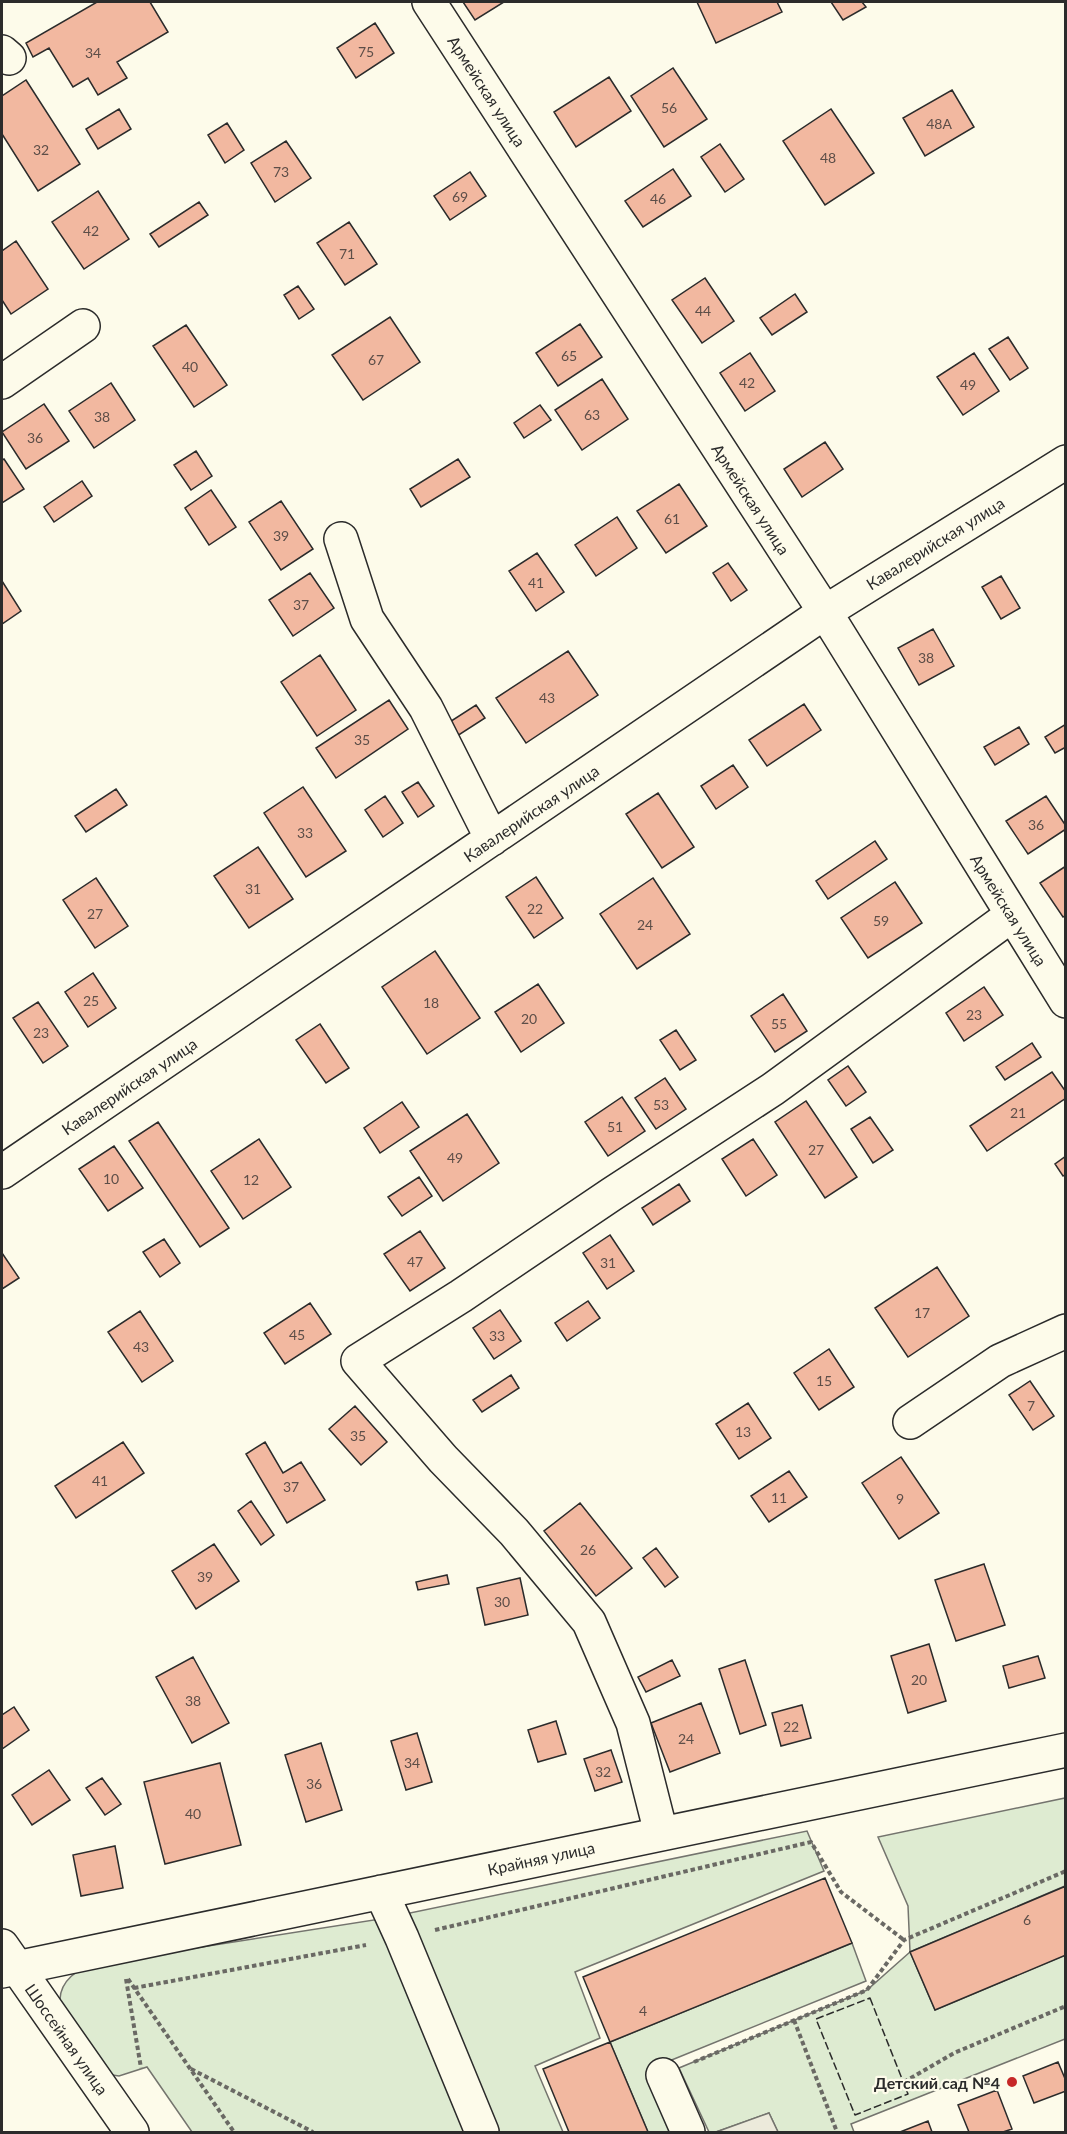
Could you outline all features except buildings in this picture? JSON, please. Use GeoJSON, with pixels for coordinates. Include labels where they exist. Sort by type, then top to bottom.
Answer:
{"type":"FeatureCollection","features":[{"type":"Feature","properties":{"kind":"street","name":"Армейская улица"},"geometry":{"type":"LineString","coordinates":[[429,2],[825,612],[1065,1000]]}},
{"type":"Feature","properties":{"kind":"street"},"geometry":{"type":"LineString","coordinates":[[2,382],[83,326]]}},
{"type":"Feature","properties":{"kind":"street","name":"Кавалерийская улица"},"geometry":{"type":"LineString","coordinates":[[4,1166],[492,839],[825,612],[1065,462]]}},
{"type":"Feature","properties":{"kind":"street"},"geometry":{"type":"LineString","coordinates":[[341,539],[367,619],[426,708],[492,839]]}},
{"type":"Feature","properties":{"kind":"street"},"geometry":{"type":"LineString","coordinates":[[661,1833],[633,1723],[589,1622],[514,1532],[443,1460],[358,1361],[461,1296],[773,1089],[1012,915]]}},
{"type":"Feature","properties":{"kind":"street"},"geometry":{"type":"LineString","coordinates":[[910,1422],[1000,1361],[1065,1331]]}},
{"type":"Feature","properties":{"kind":"street","name":"Крайняя улица"},"geometry":{"type":"LineString","coordinates":[[7,1962],[381,1892],[1065,1750]]}},
{"type":"Feature","properties":{"kind":"street"},"geometry":{"type":"LineString","coordinates":[[381,1892],[482,2133]]}},
{"type":"Feature","properties":{"kind":"street","name":"Шоссейная улица"},"geometry":{"type":"LineString","coordinates":[[7,1962],[132,2133]]}},
{"type":"Feature","properties":{"kind":"street"},"geometry":{"type":"LineString","coordinates":[[663,2075],[688,2133]]}},
{"type":"Feature","properties":{"kind":"path"},"geometry":{"type":"LineString","coordinates":[[134,1988],[402,1938],[811,1842],[841,1892],[904,1940]]}},
{"type":"Feature","properties":{"kind":"path"},"geometry":{"type":"LineString","coordinates":[[663,2075],[867,1990],[904,1940],[1065,1871]]}},
{"type":"Feature","properties":{"kind":"path"},"geometry":{"type":"LineString","coordinates":[[141,2068],[125,1976],[234,2133]]}},
{"type":"Feature","properties":{"kind":"path"},"geometry":{"type":"LineString","coordinates":[[904,2082],[954,2053],[1065,2006]]}},
{"type":"Feature","properties":{"kind":"path"},"geometry":{"type":"LineString","coordinates":[[794,2020],[837,2133]]}},
{"type":"Feature","properties":{"kind":"path"},"geometry":{"type":"LineString","coordinates":[[190,2069],[313,2133]]}},
{"type":"Feature","properties":{"kind":"green space"},"geometry":{"type":"Polygon","coordinates":[[[1065,1798],[1065,1886],[910,1952],[908,1906],[878,1837],[1065,1798]]]}},
{"type":"Feature","properties":{"kind":"green space"},"geometry":{"type":"Polygon","coordinates":[[[807,1831],[824,1871],[575,1972],[600,2038],[535,2066],[563,2132],[493,2132],[405,1914],[807,1831]]]}},
{"type":"Feature","properties":{"kind":"green space"},"geometry":{"type":"Polygon","coordinates":[[[380,1919],[471,2132],[192,2132],[147,2067],[119,2076],[106,2074],[72,2025],[60,1999],[63,1986],[71,1976],[93,1964],[380,1919]]]}},
{"type":"Feature","properties":{"kind":"green space"},"geometry":{"type":"Polygon","coordinates":[[[852,1943],[866,1981],[652,2068],[679,2132],[648,2132],[610,2042],[852,1943]]]}},
{"type":"Feature","properties":{"kind":"green space"},"geometry":{"type":"Polygon","coordinates":[[[910,1952],[935,2010],[1065,1955],[1065,2039],[851,2124],[854,2132],[778,2132],[769,2113],[716,2132],[709,2132],[679,2068],[867,1990],[910,1952]]]}},
{"type":"Feature","properties":{"kind":"shaded area"},"geometry":{"type":"Polygon","coordinates":[[[769,2113],[778,2132],[716,2132],[769,2113]]]}},
{"type":"Feature","properties":{"kind":"fence"},"geometry":{"type":"LineString","coordinates":[[870,1998],[908,2094],[855,2115],[816,2019],[870,1998]]}},
{"type":"Feature","properties":{"kind":"place","name":"Детский сад №4"},"geometry":{"type":"Point","coordinates":[1012,2082]}}]}
